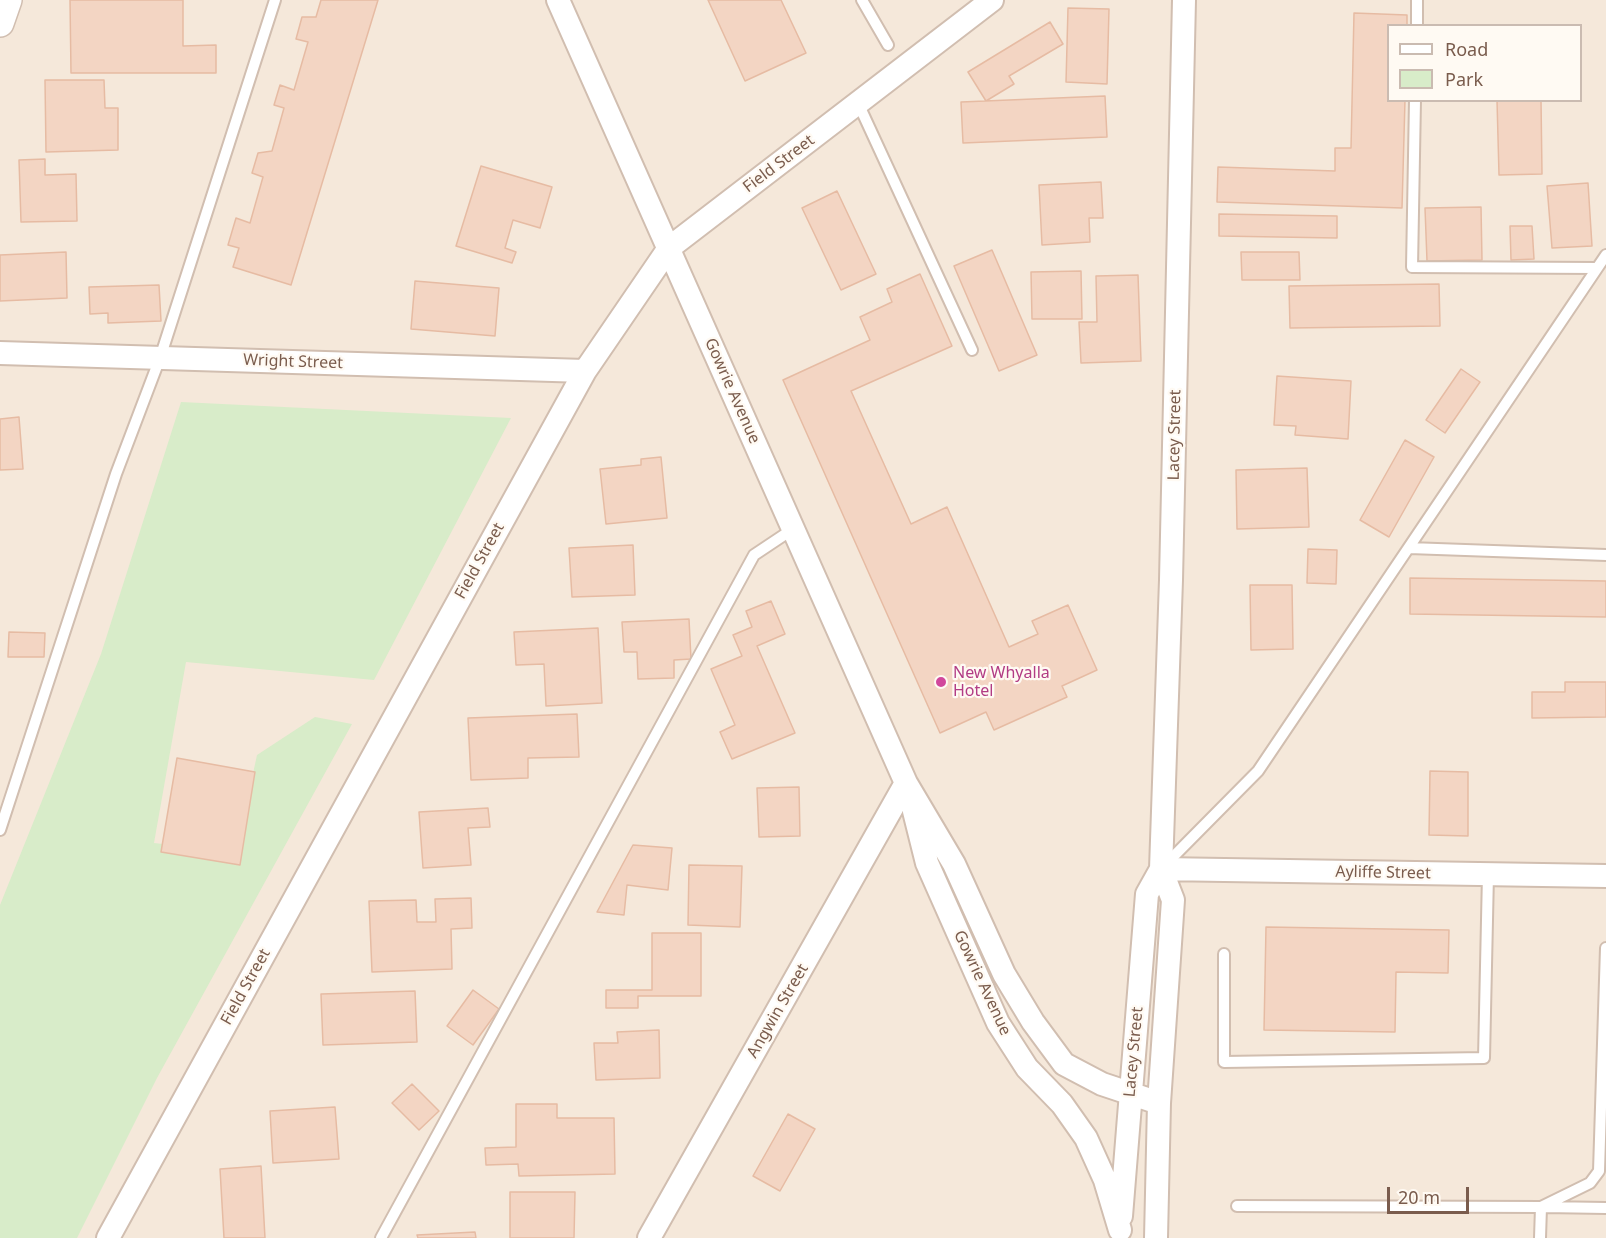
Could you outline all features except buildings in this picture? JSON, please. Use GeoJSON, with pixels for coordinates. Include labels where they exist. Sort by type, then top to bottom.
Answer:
{"type":"FeatureCollection","features":[{"type":"Feature","properties":{"kind":"street"},"geometry":{"type":"LineString","coordinates":[[0,23],[8,0]]}},
{"type":"Feature","properties":{"kind":"street","name":"Gowrie Avenue"},"geometry":{"type":"LineString","coordinates":[[558,0],[906,783],[954,864],[1004,974],[1039,1030],[1064,1064],[1102,1084],[1159,1103]]}},
{"type":"Feature","properties":{"kind":"street","name":"Field Street"},"geometry":{"type":"LineString","coordinates":[[108,1238],[585,371],[669,249],[992,0]]}},
{"type":"Feature","properties":{"kind":"street","name":"Lacey Street"},"geometry":{"type":"LineString","coordinates":[[1156,1238],[1159,1103],[1173,900],[1161,869],[1171,580],[1184,0]]}},
{"type":"Feature","properties":{"kind":"street","name":"Wright Street"},"geometry":{"type":"LineString","coordinates":[[0,352],[585,371]]}},
{"type":"Feature","properties":{"kind":"street","name":"Gowrie Avenue"},"geometry":{"type":"LineString","coordinates":[[906,783],[927,863],[998,1023],[1027,1068],[1062,1104],[1086,1138],[1106,1180],[1120,1234]]}},
{"type":"Feature","properties":{"kind":"street","name":"Angwin Street"},"geometry":{"type":"LineString","coordinates":[[649,1238],[906,783]]}},
{"type":"Feature","properties":{"kind":"street","name":"Lacey Street"},"geometry":{"type":"LineString","coordinates":[[1120,1234],[1147,894],[1161,869]]}},
{"type":"Feature","properties":{"kind":"street","name":"Ayliffe Street"},"geometry":{"type":"LineString","coordinates":[[1161,869],[1606,876]]}},
{"type":"Feature","properties":{"kind":"lane"},"geometry":{"type":"LineString","coordinates":[[0,830],[116,474],[160,358],[275,0]]}},
{"type":"Feature","properties":{"kind":"lane"},"geometry":{"type":"LineString","coordinates":[[862,0],[888,45]]}},
{"type":"Feature","properties":{"kind":"lane"},"geometry":{"type":"LineString","coordinates":[[1417,0],[1417,24]]}},
{"type":"Feature","properties":{"kind":"lane"},"geometry":{"type":"LineString","coordinates":[[1415,102],[1412,267],[1597,268]]}},
{"type":"Feature","properties":{"kind":"lane"},"geometry":{"type":"LineString","coordinates":[[858,103],[972,350]]}},
{"type":"Feature","properties":{"kind":"lane"},"geometry":{"type":"LineString","coordinates":[[1161,869],[1258,771],[1606,255]]}},
{"type":"Feature","properties":{"kind":"lane"},"geometry":{"type":"LineString","coordinates":[[381,1238],[754,555],[793,529]]}},
{"type":"Feature","properties":{"kind":"lane"},"geometry":{"type":"LineString","coordinates":[[1408,548],[1606,555]]}},
{"type":"Feature","properties":{"kind":"lane"},"geometry":{"type":"LineString","coordinates":[[1224,954],[1224,1062],[1484,1058],[1488,874]]}},
{"type":"Feature","properties":{"kind":"lane"},"geometry":{"type":"LineString","coordinates":[[1541,1207],[1590,1183],[1599,1171],[1606,948]]}},
{"type":"Feature","properties":{"kind":"lane"},"geometry":{"type":"LineString","coordinates":[[1237,1206],[1606,1208]]}},
{"type":"Feature","properties":{"kind":"lane"},"geometry":{"type":"LineString","coordinates":[[1540,1238],[1541,1207]]}},
{"type":"Feature","properties":{"kind":"shaded area"},"geometry":{"type":"Polygon","coordinates":[[[0,0],[1606,0],[1606,1238],[0,1238],[0,0]]]}},
{"type":"Feature","properties":{"kind":"green space"},"geometry":{"type":"Polygon","coordinates":[[[181,402],[511,418],[374,680],[186,662],[154,843],[236,852],[257,755],[315,717],[352,724],[157,1078],[77,1238],[0,1238],[0,905],[101,654],[181,402]]]}},
{"type":"Feature","properties":{"kind":"place","name":"New Whyalla Hotel"},"geometry":{"type":"Point","coordinates":[941,682]}}]}
